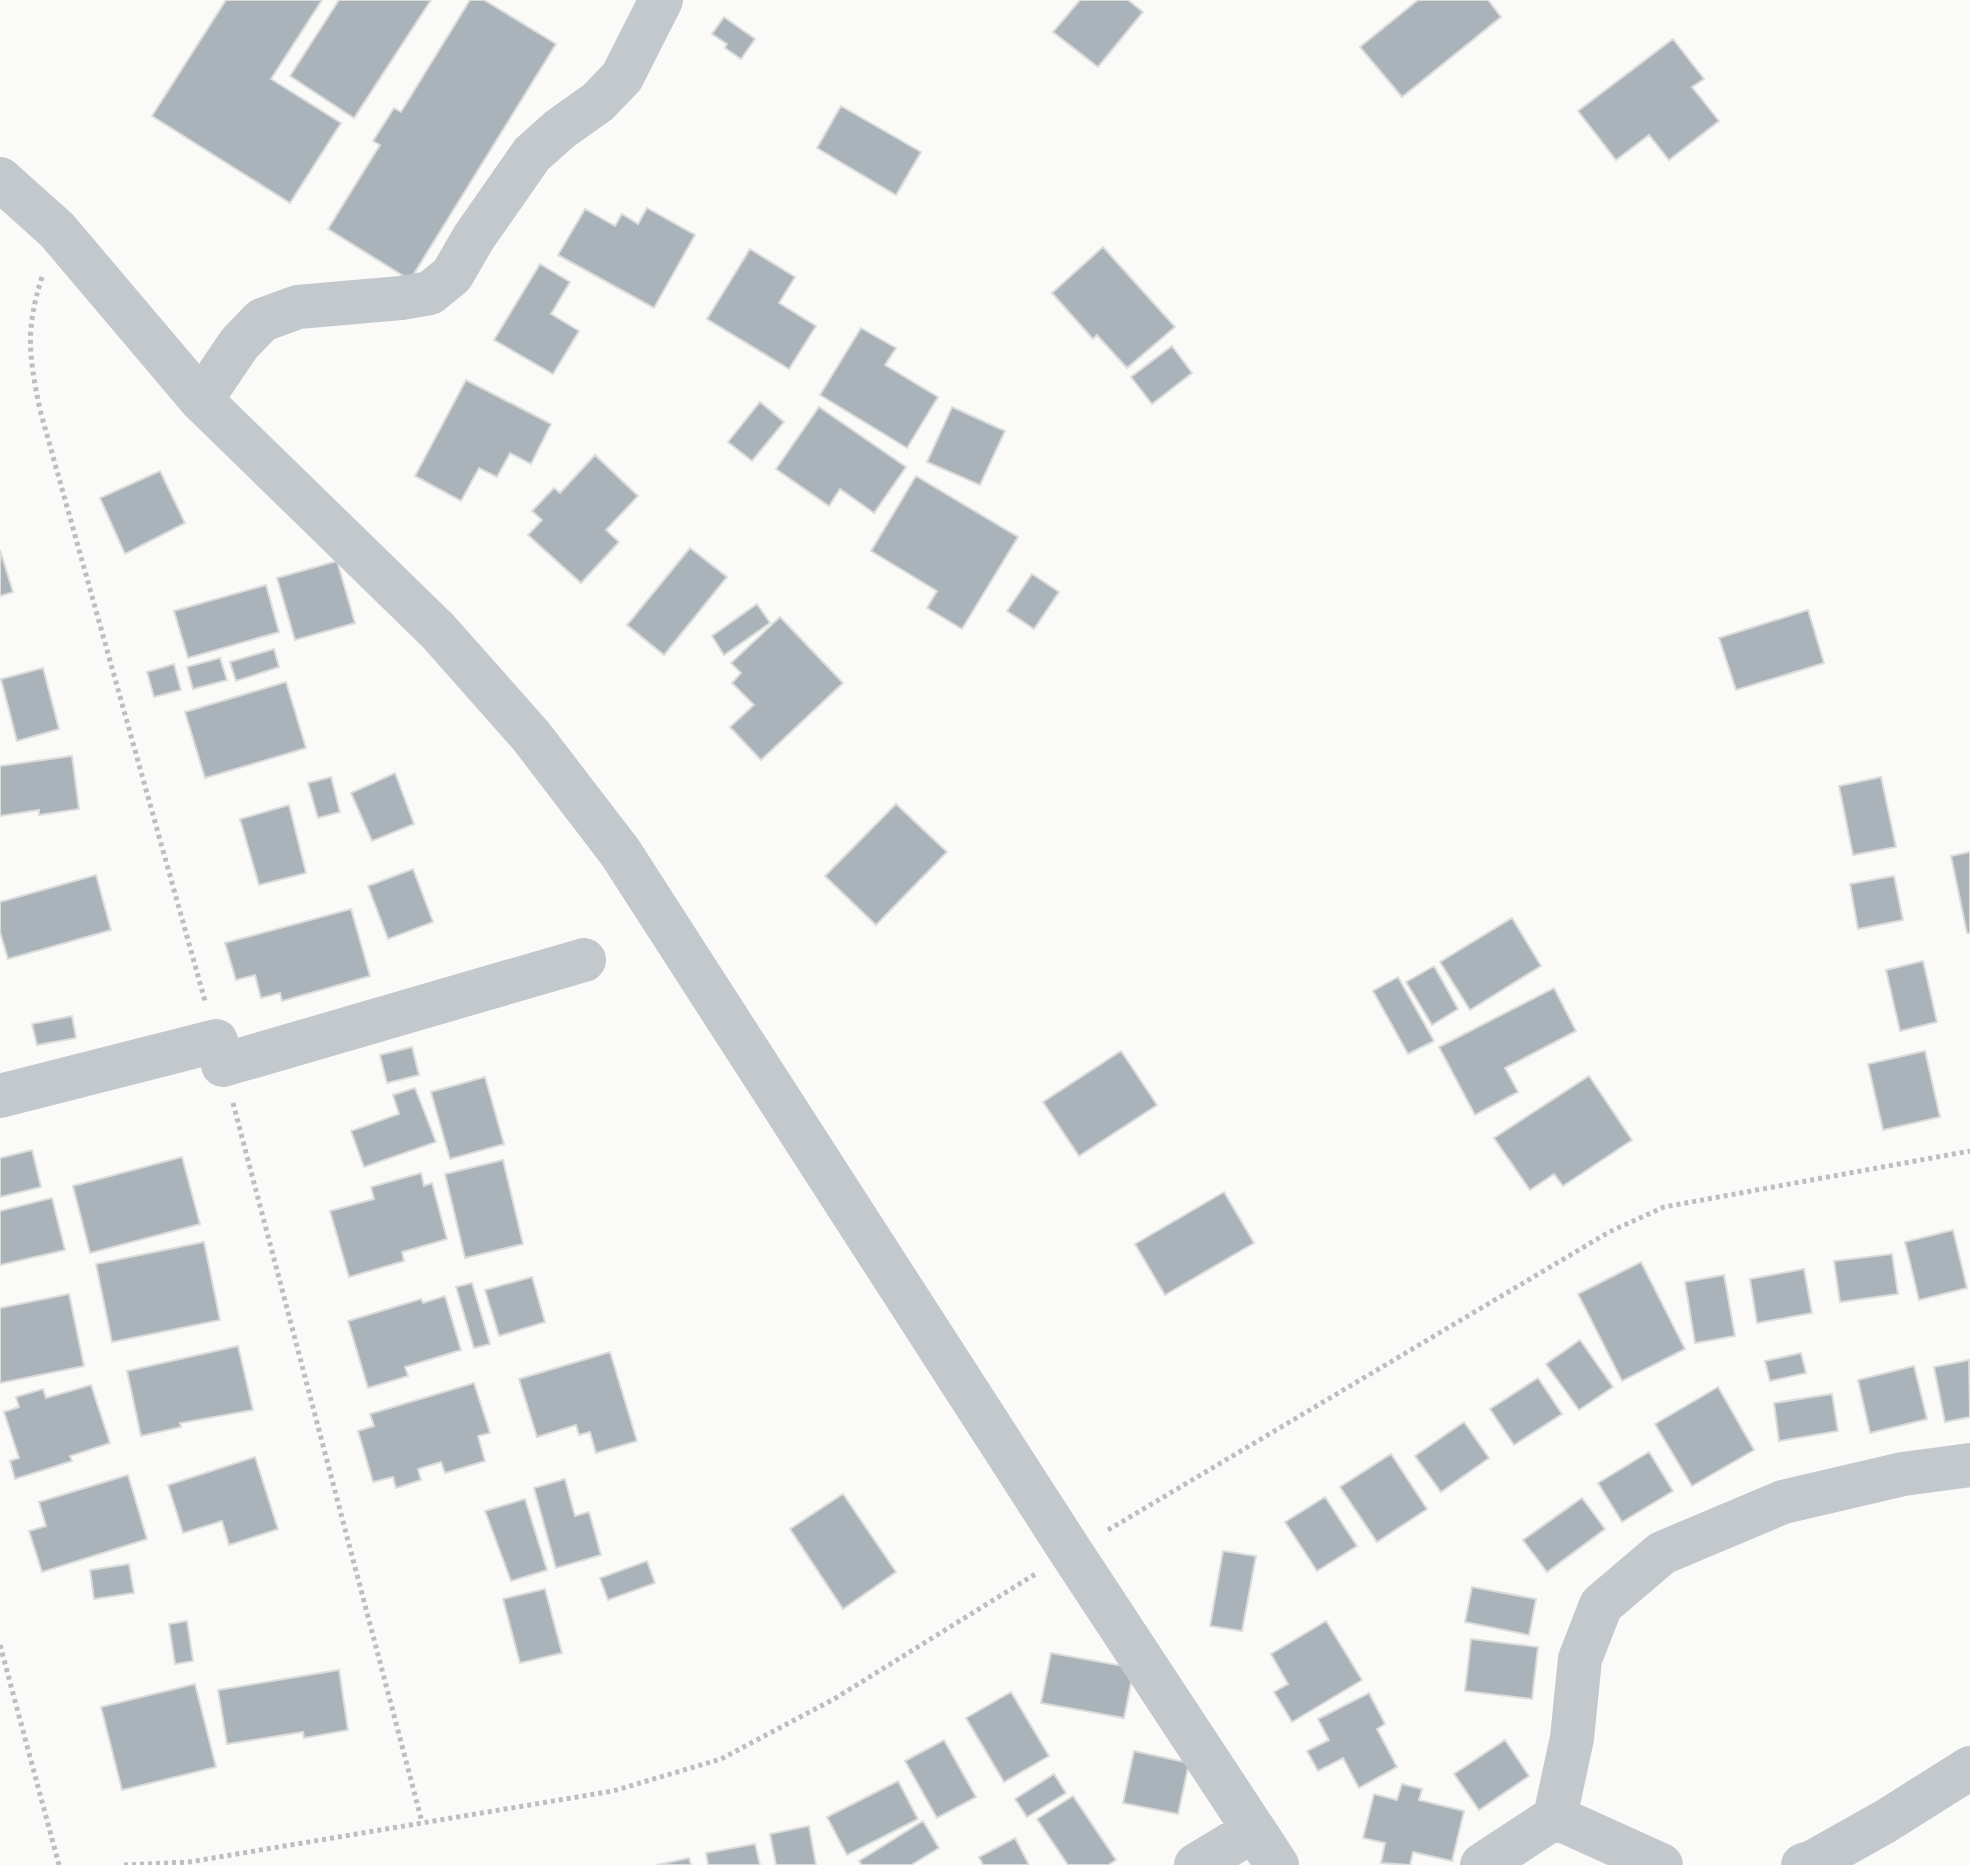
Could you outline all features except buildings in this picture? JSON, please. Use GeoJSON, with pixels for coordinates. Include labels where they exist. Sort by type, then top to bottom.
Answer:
{"type":"FeatureCollection","features":[{"type":"Feature","properties":{"kind":"street"},"geometry":{"type":"LineString","coordinates":[[201,400],[239,344],[262,320],[298,307],[430,293],[452,275],[474,237],[532,154],[598,102],[622,77],[661,0]]}},
{"type":"Feature","properties":{"kind":"street"},"geometry":{"type":"LineString","coordinates":[[0,179],[57,230],[201,400],[438,631],[531,736],[620,852],[1266,1848],[1196,1865]]}},
{"type":"Feature","properties":{"kind":"street"},"geometry":{"type":"LineString","coordinates":[[0,1096],[220,1053],[584,960]]}},
{"type":"Feature","properties":{"kind":"street"},"geometry":{"type":"LineString","coordinates":[[1482,1865],[1555,1817],[1572,1738],[1580,1659],[1601,1605],[1662,1553],[1783,1502],[1903,1474],[1970,1465]]}},
{"type":"Feature","properties":{"kind":"street"},"geometry":{"type":"LineString","coordinates":[[1803,1865],[1886,1821],[1970,1768]]}},
{"type":"Feature","properties":{"kind":"street"},"geometry":{"type":"LineString","coordinates":[[1555,1817],[1661,1865]]}},
{"type":"Feature","properties":{"kind":"path"},"geometry":{"type":"LineString","coordinates":[[0,1645],[59,1865]]}}]}
